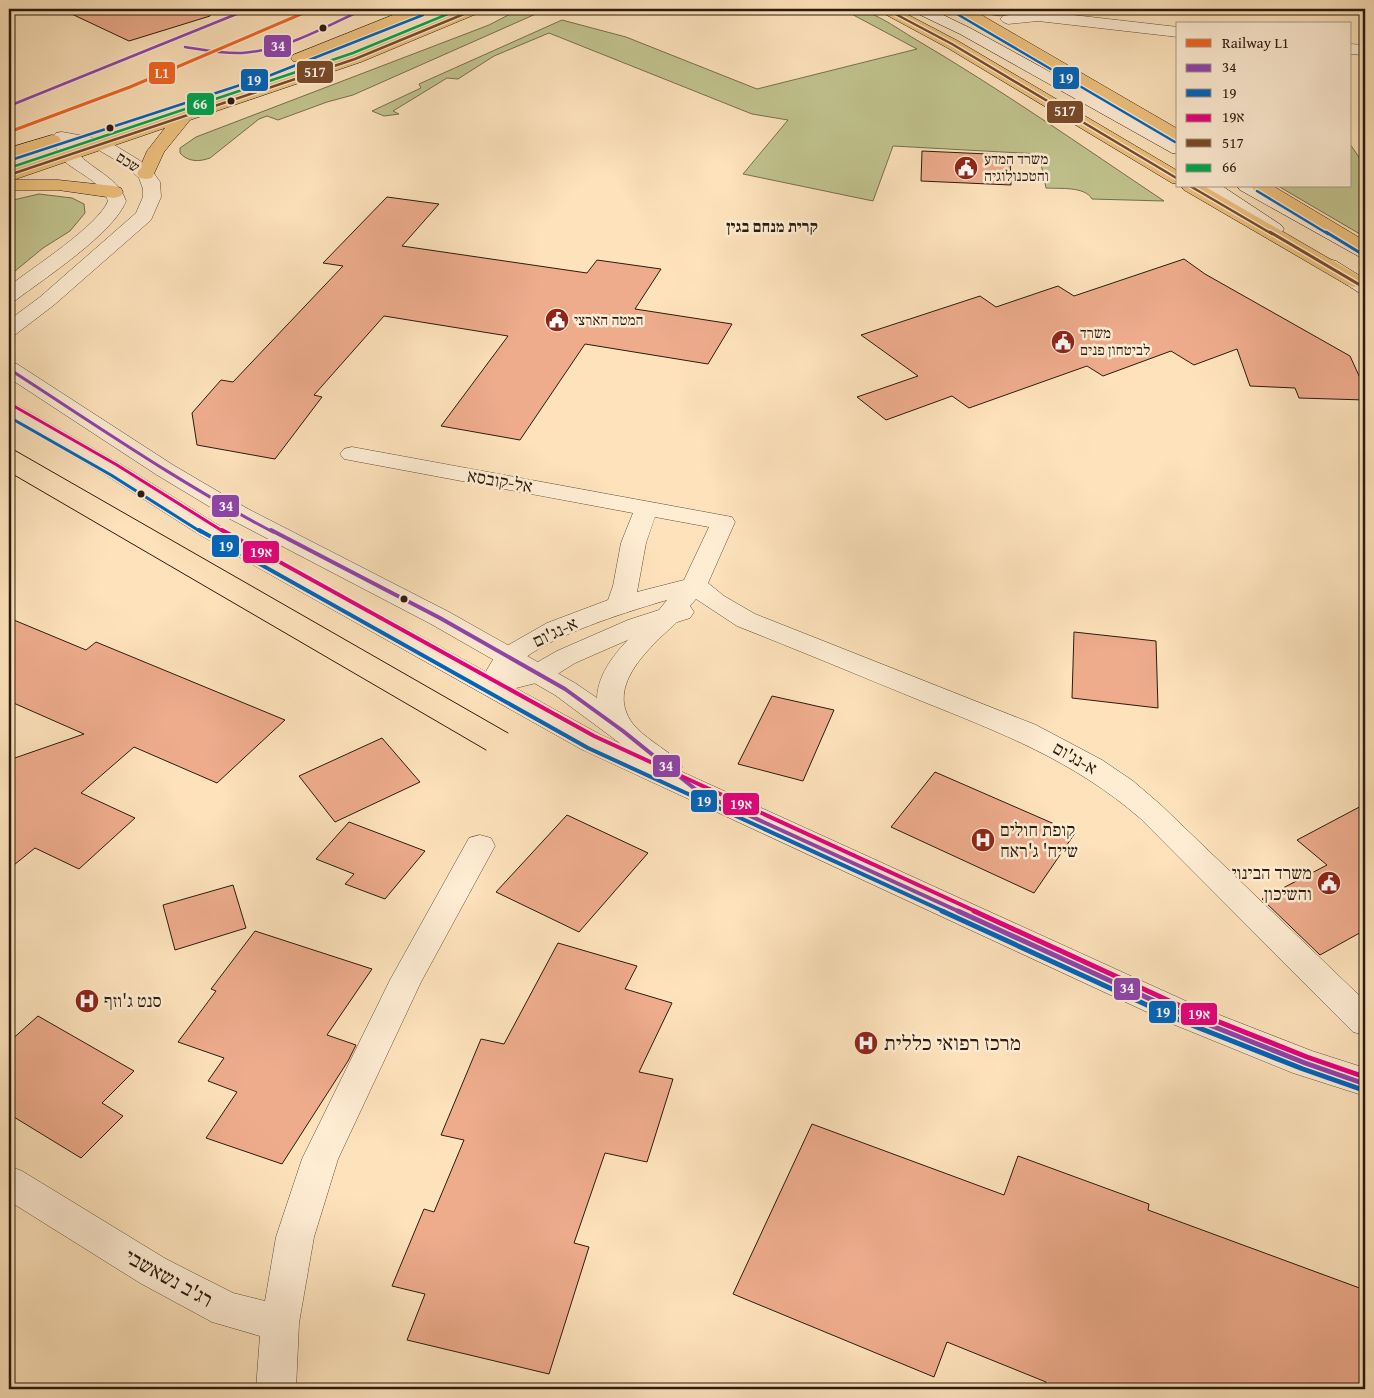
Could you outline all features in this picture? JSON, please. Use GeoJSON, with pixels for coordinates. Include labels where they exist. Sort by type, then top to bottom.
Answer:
{"type":"FeatureCollection","features":[{"type":"Feature","properties":{"kind":"highway"},"geometry":{"type":"LineString","coordinates":[[9,154],[252,75],[328,48],[420,9]]}},
{"type":"Feature","properties":{"kind":"highway"},"geometry":{"type":"LineString","coordinates":[[9,175],[355,59],[420,34],[476,9]]}},
{"type":"Feature","properties":{"kind":"highway"},"geometry":{"type":"LineString","coordinates":[[886,9],[952,44],[1176,178]]}},
{"type":"Feature","properties":{"kind":"highway"},"geometry":{"type":"LineString","coordinates":[[960,9],[977,18],[1003,24],[1176,136]]}},
{"type":"Feature","properties":{"kind":"highway"},"geometry":{"type":"LineString","coordinates":[[146,174],[156,151],[186,115]]}},
{"type":"Feature","properties":{"kind":"highway"},"geometry":{"type":"LineString","coordinates":[[9,185],[58,185],[114,192]]}},
{"type":"Feature","properties":{"kind":"highway"},"geometry":{"type":"LineString","coordinates":[[1193,188],[1360,284]]}},
{"type":"Feature","properties":{"kind":"highway"},"geometry":{"type":"LineString","coordinates":[[1263,188],[1365,251]]}},
{"type":"Feature","properties":{"kind":"street"},"geometry":{"type":"LineString","coordinates":[[919,9],[965,31],[1176,148]]}},
{"type":"Feature","properties":{"kind":"street"},"geometry":{"type":"LineString","coordinates":[[1003,24],[1044,12],[1052,20],[1176,32]]}},
{"type":"Feature","properties":{"kind":"street"},"geometry":{"type":"LineString","coordinates":[[1352,48],[1365,50]]}},
{"type":"Feature","properties":{"kind":"street"},"geometry":{"type":"LineString","coordinates":[[1001,51],[1176,165]]}},
{"type":"Feature","properties":{"kind":"street","name":"שכם"},"geometry":{"type":"LineString","coordinates":[[9,330],[54,294],[144,216],[151,204],[153,192],[146,174],[137,166],[100,144],[62,137]]}},
{"type":"Feature","properties":{"kind":"street"},"geometry":{"type":"LineString","coordinates":[[62,137],[68,155]]}},
{"type":"Feature","properties":{"kind":"street","name":"שכם"},"geometry":{"type":"LineString","coordinates":[[9,296],[75,246],[108,217],[117,201],[114,192],[97,176],[68,155]]}},
{"type":"Feature","properties":{"kind":"street"},"geometry":{"type":"LineString","coordinates":[[1212,188],[1360,284]]}},
{"type":"Feature","properties":{"kind":"street"},"geometry":{"type":"LineString","coordinates":[[1250,188],[1365,251]]}},
{"type":"Feature","properties":{"kind":"street"},"geometry":{"type":"LineString","coordinates":[[9,369],[165,470],[239,514],[440,618],[573,694],[623,731],[700,793]]}},
{"type":"Feature","properties":{"kind":"street"},"geometry":{"type":"LineString","coordinates":[[9,410],[114,470],[209,530],[492,685],[591,742],[1187,1016],[1296,1059],[1363,1082]]}},
{"type":"Feature","properties":{"kind":"street","name":"אל-קובסא"},"geometry":{"type":"LineString","coordinates":[[352,454],[724,522],[694,585],[669,615],[638,646],[615,677],[610,700],[612,710],[623,731]]}},
{"type":"Feature","properties":{"kind":"street"},"geometry":{"type":"LineString","coordinates":[[617,606],[624,595],[632,547],[638,526],[647,508]]}},
{"type":"Feature","properties":{"kind":"street","name":"א-נג'ום"},"geometry":{"type":"LineString","coordinates":[[507,657],[556,629],[617,606],[694,585],[715,602],[770,631],[1026,732],[1088,764],[1132,795],[1365,1022]]}},
{"type":"Feature","properties":{"kind":"street","name":"א-נג'ום"},"geometry":{"type":"LineString","coordinates":[[492,685],[538,674],[566,658],[636,626],[715,602]]}},
{"type":"Feature","properties":{"kind":"street"},"geometry":{"type":"LineString","coordinates":[[492,685],[507,657]]}},
{"type":"Feature","properties":{"kind":"street"},"geometry":{"type":"LineString","coordinates":[[276,1389],[280,1323],[295,1237],[320,1159],[406,980],[480,846]]}},
{"type":"Feature","properties":{"kind":"street","name":"רג'ב נשאשבי"},"geometry":{"type":"LineString","coordinates":[[9,1182],[153,1271],[226,1309],[280,1323]]}},
{"type":"Feature","properties":{"kind":"green space"},"geometry":{"type":"Polygon","coordinates":[[[520,9],[547,9],[353,95],[327,102],[278,120],[267,116],[259,119],[210,158],[194,160],[180,153],[180,148],[196,137],[489,25],[520,9]]]}},
{"type":"Feature","properties":{"kind":"green space"},"geometry":{"type":"Polygon","coordinates":[[[850,9],[867,12],[875,16],[947,58],[1041,118],[1164,201],[1092,199],[1089,195],[1078,190],[1046,188],[1039,154],[893,146],[873,201],[743,174],[788,120],[752,114],[549,33],[494,56],[458,79],[447,78],[393,111],[399,114],[384,116],[372,111],[421,88],[419,84],[562,20],[626,37],[757,89],[917,49],[844,10],[850,9]]]}},
{"type":"Feature","properties":{"kind":"green space"},"geometry":{"type":"Polygon","coordinates":[[[975,9],[1025,9],[1007,16],[1000,16],[987,14],[975,9]]]}},
{"type":"Feature","properties":{"kind":"green space"},"geometry":{"type":"Polygon","coordinates":[[[1352,147],[1365,166],[1365,237],[1281,188],[1352,188],[1352,147]]]}},
{"type":"Feature","properties":{"kind":"green space"},"geometry":{"type":"Polygon","coordinates":[[[39,194],[72,198],[84,204],[85,213],[70,231],[43,248],[9,276],[9,201],[39,194]]]}},
{"type":"Feature","properties":{"kind":"building"},"geometry":{"type":"Polygon","coordinates":[[[61,9],[209,9],[210,16],[129,41],[61,9]]]}},
{"type":"Feature","properties":{"kind":"building","name":"משרד המדע והטכנולוגיה"},"geometry":{"type":"Polygon","coordinates":[[[922,151],[1010,155],[1011,185],[921,181],[922,151]]]}},
{"type":"Feature","properties":{"kind":"building","name":"המטה הארצי"},"geometry":{"type":"Polygon","coordinates":[[[387,197],[439,204],[402,246],[587,273],[597,260],[661,269],[635,309],[732,324],[708,364],[585,344],[520,440],[441,426],[508,336],[384,316],[314,395],[322,397],[275,459],[197,445],[192,413],[221,380],[233,382],[343,266],[323,263],[387,197]]]}},
{"type":"Feature","properties":{"kind":"building","name":"משרד לביטחון פנים"},"geometry":{"type":"Polygon","coordinates":[[[1184,259],[1205,274],[1350,356],[1365,389],[1365,400],[1299,398],[1295,388],[1250,386],[1237,349],[1194,365],[1171,351],[1103,376],[1087,366],[969,408],[952,396],[886,420],[857,397],[918,376],[861,335],[980,296],[996,307],[1058,286],[1074,296],[1184,259]]]}},
{"type":"Feature","properties":{"kind":"building"},"geometry":{"type":"Polygon","coordinates":[[[9,618],[86,650],[96,642],[285,720],[217,783],[134,747],[81,793],[135,818],[79,869],[35,848],[9,869],[9,760],[84,734],[9,701],[9,618]]]}},
{"type":"Feature","properties":{"kind":"building"},"geometry":{"type":"Polygon","coordinates":[[[1074,632],[1156,641],[1158,708],[1072,698],[1074,632]]]}},
{"type":"Feature","properties":{"kind":"building"},"geometry":{"type":"Polygon","coordinates":[[[772,696],[834,710],[803,781],[738,764],[772,696]]]}},
{"type":"Feature","properties":{"kind":"building"},"geometry":{"type":"Polygon","coordinates":[[[382,738],[420,782],[335,822],[299,776],[382,738]]]}},
{"type":"Feature","properties":{"kind":"building"},"geometry":{"type":"Polygon","coordinates":[[[935,772],[1075,833],[1034,893],[891,827],[935,772]]]}},
{"type":"Feature","properties":{"kind":"building","name":"משרד הבינוי והשיכון"},"geometry":{"type":"Polygon","coordinates":[[[1365,804],[1365,930],[1320,955],[1262,899],[1327,865],[1297,840],[1365,804]]]}},
{"type":"Feature","properties":{"kind":"building"},"geometry":{"type":"Polygon","coordinates":[[[567,815],[648,853],[579,932],[496,892],[567,815]]]}},
{"type":"Feature","properties":{"kind":"building"},"geometry":{"type":"Polygon","coordinates":[[[349,822],[425,851],[385,899],[345,884],[354,874],[316,859],[349,822]]]}},
{"type":"Feature","properties":{"kind":"building"},"geometry":{"type":"Polygon","coordinates":[[[233,885],[246,928],[175,950],[163,905],[233,885]]]}},
{"type":"Feature","properties":{"kind":"building"},"geometry":{"type":"Polygon","coordinates":[[[255,931],[372,969],[327,1035],[356,1045],[348,1061],[282,1164],[206,1138],[237,1092],[208,1081],[224,1058],[178,1042],[216,991],[211,989],[255,931]]]}},
{"type":"Feature","properties":{"kind":"building"},"geometry":{"type":"Polygon","coordinates":[[[558,943],[637,966],[625,989],[672,1003],[639,1072],[673,1079],[647,1162],[605,1153],[574,1243],[589,1247],[549,1374],[407,1340],[425,1294],[392,1286],[424,1209],[434,1212],[464,1140],[441,1135],[481,1039],[504,1044],[558,943]]]}},
{"type":"Feature","properties":{"kind":"building"},"geometry":{"type":"Polygon","coordinates":[[[38,1016],[134,1071],[102,1103],[123,1116],[81,1158],[9,1114],[9,1042],[38,1016]]]}},
{"type":"Feature","properties":{"kind":"building"},"geometry":{"type":"Polygon","coordinates":[[[812,1124],[1004,1195],[1018,1156],[1149,1204],[1148,1210],[1365,1290],[1365,1389],[1044,1389],[1046,1382],[947,1342],[934,1377],[733,1294],[812,1124]]]}},
{"type":"Feature","properties":{"kind":"tram line"},"geometry":{"type":"LineString","coordinates":[[9,447],[508,733]]}},
{"type":"Feature","properties":{"kind":"tram line"},"geometry":{"type":"LineString","coordinates":[[9,472],[486,750]]}},
{"type":"Feature","properties":{"kind":"rail line","name":"L1"},"geometry":{"type":"LineString","coordinates":[[9,132],[130,87],[313,9]]}},
{"type":"Feature","properties":{"kind":"transit line","name":"34"},"geometry":{"type":"LineString","coordinates":[[9,106],[249,9]]}},
{"type":"Feature","properties":{"kind":"transit line","name":"34"},"geometry":{"type":"LineString","coordinates":[[185,47],[228,53],[258,51],[289,42],[364,9]]}},
{"type":"Feature","properties":{"kind":"transit line","name":"66"},"geometry":{"type":"LineString","coordinates":[[9,168],[353,53],[460,9]]}},
{"type":"Feature","properties":{"kind":"transit line","name":"517"},"geometry":{"type":"LineString","coordinates":[[9,175],[355,59],[476,9]]}},
{"type":"Feature","properties":{"kind":"transit line","name":"517"},"geometry":{"type":"LineString","coordinates":[[886,9],[952,44],[1176,178]]}},
{"type":"Feature","properties":{"kind":"transit line","name":"19"},"geometry":{"type":"LineString","coordinates":[[957,14],[1175,142]]}},
{"type":"Feature","properties":{"kind":"transit line","name":"19"},"geometry":{"type":"LineString","coordinates":[[11,160],[271,75],[423,15]]}},
{"type":"Feature","properties":{"kind":"transit line","name":"517"},"geometry":{"type":"LineString","coordinates":[[1193,188],[1365,288]]}},
{"type":"Feature","properties":{"kind":"transit line","name":"19"},"geometry":{"type":"LineString","coordinates":[[1257,191],[1362,254]]}},
{"type":"Feature","properties":{"kind":"transit line","name":"34"},"geometry":{"type":"LineString","coordinates":[[9,369],[165,470],[239,514],[440,618],[565,689],[623,731],[700,793],[1187,1016],[1305,1063],[1365,1084]]}},
{"type":"Feature","properties":{"kind":"transit line","name":"19א"},"geometry":{"type":"LineString","coordinates":[[12,405],[117,465],[212,525],[594,736],[1189,1010],[1307,1057],[1365,1077]]}},
{"type":"Feature","properties":{"kind":"transit line","name":"19"},"geometry":{"type":"LineString","coordinates":[[9,417],[111,475],[206,535],[588,748],[1184,1022],[1303,1069],[1363,1090]]}},
{"type":"Feature","properties":{"kind":"place","name":"משרד המדע והטכנולוגיה"},"geometry":{"type":"Point","coordinates":[966,168]}},
{"type":"Feature","properties":{"kind":"place","name":"המטה הארצי"},"geometry":{"type":"Point","coordinates":[557,320]}},
{"type":"Feature","properties":{"kind":"place","name":"משרד לביטחון פנים"},"geometry":{"type":"Point","coordinates":[1063,342]}},
{"type":"Feature","properties":{"kind":"place","name":"קופת חולים שייח' ג'ראח"},"geometry":{"type":"Point","coordinates":[983,840]}},
{"type":"Feature","properties":{"kind":"place","name":"משרד הבינוי והשיכון"},"geometry":{"type":"Point","coordinates":[1329,883]}},
{"type":"Feature","properties":{"kind":"place","name":"סנט ג'וזף"},"geometry":{"type":"Point","coordinates":[87,1001]}},
{"type":"Feature","properties":{"kind":"place","name":"מרכז רפואי כללית"},"geometry":{"type":"Point","coordinates":[866,1043]}},
{"type":"Feature","properties":{"kind":"district","name":"קרית מנחם בגין"},"geometry":{"type":"Point","coordinates":[772,226]}}]}
